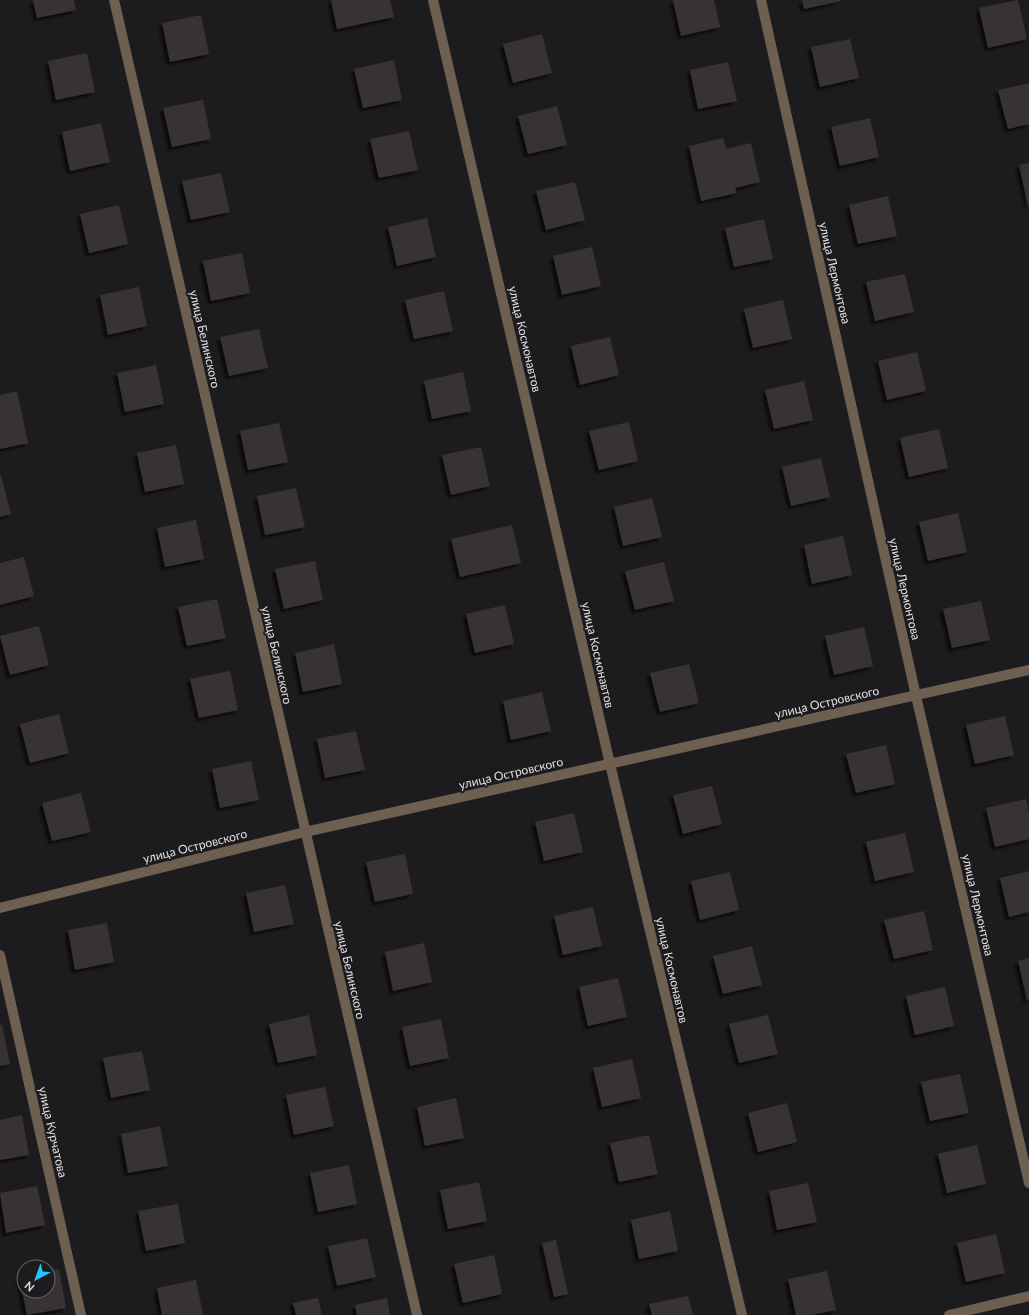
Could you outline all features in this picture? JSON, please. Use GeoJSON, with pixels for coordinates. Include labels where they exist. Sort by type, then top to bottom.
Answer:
{"type":"FeatureCollection","features":[{"type":"Feature","properties":{"kind":"street","name":"улица Белинского"},"geometry":{"type":"LineString","coordinates":[[114,0],[417,1315]]}},
{"type":"Feature","properties":{"kind":"street","name":"улица Космонавтов"},"geometry":{"type":"LineString","coordinates":[[433,0],[610,764],[742,1315]]}},
{"type":"Feature","properties":{"kind":"street","name":"улица Лермонтова"},"geometry":{"type":"LineString","coordinates":[[761,0],[916,696],[1029,1183]]}},
{"type":"Feature","properties":{"kind":"street","name":"улица Островского"},"geometry":{"type":"LineString","coordinates":[[0,908],[305,832],[1029,670]]}},
{"type":"Feature","properties":{"kind":"street","name":"улица Курчатова"},"geometry":{"type":"LineString","coordinates":[[0,955],[82,1315]]}},
{"type":"Feature","properties":{"kind":"street"},"geometry":{"type":"LineString","coordinates":[[949,1315],[1029,1296]]}},
{"type":"Feature","properties":{"kind":"building"},"geometry":{"type":"Polygon","coordinates":[[[33,0],[74,0],[76,10],[37,18],[33,0]]]}},
{"type":"Feature","properties":{"kind":"building"},"geometry":{"type":"Polygon","coordinates":[[[331,0],[390,0],[394,17],[337,29],[331,0]]]}},
{"type":"Feature","properties":{"kind":"building"},"geometry":{"type":"Polygon","coordinates":[[[673,0],[714,0],[720,27],[681,36],[673,0]]]}},
{"type":"Feature","properties":{"kind":"building"},"geometry":{"type":"Polygon","coordinates":[[[802,0],[841,0],[841,1],[804,9],[802,0]]]}},
{"type":"Feature","properties":{"kind":"building"},"geometry":{"type":"Polygon","coordinates":[[[1018,0],[1027,39],[988,48],[979,8],[1018,0]]]}},
{"type":"Feature","properties":{"kind":"building"},"geometry":{"type":"Polygon","coordinates":[[[201,15],[209,54],[170,62],[162,23],[201,15]]]}},
{"type":"Feature","properties":{"kind":"building"},"geometry":{"type":"Polygon","coordinates":[[[542,34],[552,73],[513,83],[503,44],[542,34]]]}},
{"type":"Feature","properties":{"kind":"building"},"geometry":{"type":"Polygon","coordinates":[[[850,39],[859,78],[820,87],[811,47],[850,39]]]}},
{"type":"Feature","properties":{"kind":"building"},"geometry":{"type":"Polygon","coordinates":[[[87,53],[95,92],[56,100],[48,61],[87,53]]]}},
{"type":"Feature","properties":{"kind":"building"},"geometry":{"type":"Polygon","coordinates":[[[394,60],[402,100],[363,108],[354,69],[394,60]]]}},
{"type":"Feature","properties":{"kind":"building"},"geometry":{"type":"Polygon","coordinates":[[[728,62],[737,101],[698,109],[690,70],[728,62]]]}},
{"type":"Feature","properties":{"kind":"building"},"geometry":{"type":"Polygon","coordinates":[[[1029,83],[1029,124],[1008,129],[998,90],[1029,83]]]}},
{"type":"Feature","properties":{"kind":"building"},"geometry":{"type":"Polygon","coordinates":[[[203,100],[211,139],[172,147],[163,108],[203,100]]]}},
{"type":"Feature","properties":{"kind":"building"},"geometry":{"type":"Polygon","coordinates":[[[557,106],[567,145],[528,154],[518,116],[557,106]]]}},
{"type":"Feature","properties":{"kind":"building"},"geometry":{"type":"Polygon","coordinates":[[[870,118],[879,157],[840,166],[831,127],[870,118]]]}},
{"type":"Feature","properties":{"kind":"building"},"geometry":{"type":"Polygon","coordinates":[[[101,123],[110,162],[70,171],[62,132],[101,123]]]}},
{"type":"Feature","properties":{"kind":"building"},"geometry":{"type":"Polygon","coordinates":[[[409,131],[418,170],[379,178],[370,139],[409,131]]]}},
{"type":"Feature","properties":{"kind":"building"},"geometry":{"type":"Polygon","coordinates":[[[723,138],[726,149],[751,143],[760,182],[735,188],[737,193],[701,201],[689,146],[723,138]]]}},
{"type":"Feature","properties":{"kind":"building"},"geometry":{"type":"Polygon","coordinates":[[[1029,163],[1029,206],[1028,206],[1019,165],[1029,163]]]}},
{"type":"Feature","properties":{"kind":"building"},"geometry":{"type":"Polygon","coordinates":[[[221,173],[230,212],[191,220],[182,181],[221,173]]]}},
{"type":"Feature","properties":{"kind":"building"},"geometry":{"type":"Polygon","coordinates":[[[575,182],[585,220],[546,230],[536,191],[575,182]]]}},
{"type":"Feature","properties":{"kind":"building"},"geometry":{"type":"Polygon","coordinates":[[[888,196],[897,236],[858,244],[849,205],[888,196]]]}},
{"type":"Feature","properties":{"kind":"building"},"geometry":{"type":"Polygon","coordinates":[[[119,205],[128,244],[89,253],[80,214],[119,205]]]}},
{"type":"Feature","properties":{"kind":"building"},"geometry":{"type":"Polygon","coordinates":[[[427,218],[436,257],[397,266],[388,227],[427,218]]]}},
{"type":"Feature","properties":{"kind":"building"},"geometry":{"type":"Polygon","coordinates":[[[764,219],[773,259],[734,267],[725,228],[764,219]]]}},
{"type":"Feature","properties":{"kind":"building"},"geometry":{"type":"Polygon","coordinates":[[[592,247],[601,286],[562,295],[553,256],[592,247]]]}},
{"type":"Feature","properties":{"kind":"building"},"geometry":{"type":"Polygon","coordinates":[[[242,253],[250,293],[211,301],[203,261],[242,253]]]}},
{"type":"Feature","properties":{"kind":"building"},"geometry":{"type":"Polygon","coordinates":[[[905,274],[914,312],[875,321],[866,282],[905,274]]]}},
{"type":"Feature","properties":{"kind":"building"},"geometry":{"type":"Polygon","coordinates":[[[139,287],[147,326],[108,335],[100,295],[139,287]]]}},
{"type":"Feature","properties":{"kind":"building"},"geometry":{"type":"Polygon","coordinates":[[[444,291],[453,331],[414,339],[405,300],[444,291]]]}},
{"type":"Feature","properties":{"kind":"building"},"geometry":{"type":"Polygon","coordinates":[[[783,300],[792,339],[753,348],[744,309],[783,300]]]}},
{"type":"Feature","properties":{"kind":"building"},"geometry":{"type":"Polygon","coordinates":[[[259,329],[268,368],[229,376],[220,337],[259,329]]]}},
{"type":"Feature","properties":{"kind":"building"},"geometry":{"type":"Polygon","coordinates":[[[610,337],[619,375],[580,385],[571,346],[610,337]]]}},
{"type":"Feature","properties":{"kind":"building"},"geometry":{"type":"Polygon","coordinates":[[[917,352],[926,391],[887,400],[878,361],[917,352]]]}},
{"type":"Feature","properties":{"kind":"building"},"geometry":{"type":"Polygon","coordinates":[[[156,365],[164,404],[125,412],[117,373],[156,365]]]}},
{"type":"Feature","properties":{"kind":"building"},"geometry":{"type":"Polygon","coordinates":[[[463,372],[471,411],[432,419],[424,381],[463,372]]]}},
{"type":"Feature","properties":{"kind":"building"},"geometry":{"type":"Polygon","coordinates":[[[804,381],[813,420],[774,429],[765,390],[804,381]]]}},
{"type":"Feature","properties":{"kind":"building"},"geometry":{"type":"Polygon","coordinates":[[[17,391],[28,443],[0,449],[0,395],[17,391]]]}},
{"type":"Feature","properties":{"kind":"building"},"geometry":{"type":"Polygon","coordinates":[[[629,422],[638,461],[599,470],[589,431],[629,422]]]}},
{"type":"Feature","properties":{"kind":"building"},"geometry":{"type":"Polygon","coordinates":[[[279,423],[288,462],[248,470],[240,431],[279,423]]]}},
{"type":"Feature","properties":{"kind":"building"},"geometry":{"type":"Polygon","coordinates":[[[939,429],[948,468],[909,477],[900,438],[939,429]]]}},
{"type":"Feature","properties":{"kind":"building"},"geometry":{"type":"Polygon","coordinates":[[[176,445],[184,484],[145,492],[137,453],[176,445]]]}},
{"type":"Feature","properties":{"kind":"building"},"geometry":{"type":"Polygon","coordinates":[[[481,447],[490,486],[451,495],[442,455],[481,447]]]}},
{"type":"Feature","properties":{"kind":"building"},"geometry":{"type":"Polygon","coordinates":[[[821,458],[830,497],[791,506],[782,467],[821,458]]]}},
{"type":"Feature","properties":{"kind":"building"},"geometry":{"type":"Polygon","coordinates":[[[1,475],[11,514],[0,517],[0,476],[1,475]]]}},
{"type":"Feature","properties":{"kind":"building"},"geometry":{"type":"Polygon","coordinates":[[[296,488],[305,527],[265,535],[257,496],[296,488]]]}},
{"type":"Feature","properties":{"kind":"building"},"geometry":{"type":"Polygon","coordinates":[[[652,498],[662,537],[623,546],[614,507],[652,498]]]}},
{"type":"Feature","properties":{"kind":"building"},"geometry":{"type":"Polygon","coordinates":[[[958,513],[967,552],[928,561],[919,522],[958,513]]]}},
{"type":"Feature","properties":{"kind":"building"},"geometry":{"type":"Polygon","coordinates":[[[196,520],[204,559],[165,567],[157,528],[196,520]]]}},
{"type":"Feature","properties":{"kind":"building"},"geometry":{"type":"Polygon","coordinates":[[[512,525],[521,563],[460,577],[451,539],[512,525]]]}},
{"type":"Feature","properties":{"kind":"building"},"geometry":{"type":"Polygon","coordinates":[[[843,536],[852,575],[812,584],[804,545],[843,536]]]}},
{"type":"Feature","properties":{"kind":"building"},"geometry":{"type":"Polygon","coordinates":[[[24,557],[34,596],[0,605],[0,563],[24,557]]]}},
{"type":"Feature","properties":{"kind":"building"},"geometry":{"type":"Polygon","coordinates":[[[315,561],[323,600],[284,609],[275,569],[315,561]]]}},
{"type":"Feature","properties":{"kind":"building"},"geometry":{"type":"Polygon","coordinates":[[[664,562],[674,601],[635,610],[625,571],[664,562]]]}},
{"type":"Feature","properties":{"kind":"building"},"geometry":{"type":"Polygon","coordinates":[[[217,599],[226,638],[187,646],[178,607],[217,599]]]}},
{"type":"Feature","properties":{"kind":"building"},"geometry":{"type":"Polygon","coordinates":[[[981,601],[990,640],[952,648],[943,609],[981,601]]]}},
{"type":"Feature","properties":{"kind":"building"},"geometry":{"type":"Polygon","coordinates":[[[505,605],[514,644],[475,653],[466,614],[505,605]]]}},
{"type":"Feature","properties":{"kind":"building"},"geometry":{"type":"Polygon","coordinates":[[[39,626],[49,665],[10,675],[0,636],[39,626]]]}},
{"type":"Feature","properties":{"kind":"building"},"geometry":{"type":"Polygon","coordinates":[[[864,627],[873,666],[834,675],[825,636],[864,627]]]}},
{"type":"Feature","properties":{"kind":"building"},"geometry":{"type":"Polygon","coordinates":[[[334,644],[342,684],[303,692],[295,653],[334,644]]]}},
{"type":"Feature","properties":{"kind":"building"},"geometry":{"type":"Polygon","coordinates":[[[689,664],[699,703],[660,712],[650,673],[689,664]]]}},
{"type":"Feature","properties":{"kind":"building"},"geometry":{"type":"Polygon","coordinates":[[[230,671],[238,710],[199,718],[190,679],[230,671]]]}},
{"type":"Feature","properties":{"kind":"building"},"geometry":{"type":"Polygon","coordinates":[[[542,692],[551,731],[511,740],[503,701],[542,692]]]}},
{"type":"Feature","properties":{"kind":"building"},"geometry":{"type":"Polygon","coordinates":[[[59,714],[69,753],[30,763],[20,724],[59,714]]]}},
{"type":"Feature","properties":{"kind":"building"},"geometry":{"type":"Polygon","coordinates":[[[1005,716],[1014,755],[975,764],[966,725],[1005,716]]]}},
{"type":"Feature","properties":{"kind":"building"},"geometry":{"type":"Polygon","coordinates":[[[356,731],[365,770],[325,778],[317,739],[356,731]]]}},
{"type":"Feature","properties":{"kind":"building"},"geometry":{"type":"Polygon","coordinates":[[[886,745],[895,784],[856,793],[846,754],[886,745]]]}},
{"type":"Feature","properties":{"kind":"building"},"geometry":{"type":"Polygon","coordinates":[[[251,761],[259,800],[220,808],[212,769],[251,761]]]}},
{"type":"Feature","properties":{"kind":"building"},"geometry":{"type":"Polygon","coordinates":[[[712,786],[722,824],[683,834],[673,795],[712,786]]]}},
{"type":"Feature","properties":{"kind":"building"},"geometry":{"type":"Polygon","coordinates":[[[81,793],[91,832],[52,841],[42,803],[81,793]]]}},
{"type":"Feature","properties":{"kind":"building"},"geometry":{"type":"Polygon","coordinates":[[[1026,799],[1029,814],[1029,839],[995,847],[986,808],[1026,799]]]}},
{"type":"Feature","properties":{"kind":"building"},"geometry":{"type":"Polygon","coordinates":[[[574,813],[583,852],[544,861],[535,822],[574,813]]]}},
{"type":"Feature","properties":{"kind":"building"},"geometry":{"type":"Polygon","coordinates":[[[905,833],[914,872],[875,881],[866,842],[905,833]]]}},
{"type":"Feature","properties":{"kind":"building"},"geometry":{"type":"Polygon","coordinates":[[[405,854],[413,894],[375,902],[366,862],[405,854]]]}},
{"type":"Feature","properties":{"kind":"building"},"geometry":{"type":"Polygon","coordinates":[[[1029,871],[1029,912],[1009,917],[1000,878],[1029,871]]]}},
{"type":"Feature","properties":{"kind":"building"},"geometry":{"type":"Polygon","coordinates":[[[730,872],[739,910],[700,920],[691,881],[730,872]]]}},
{"type":"Feature","properties":{"kind":"building"},"geometry":{"type":"Polygon","coordinates":[[[285,885],[294,924],[254,932],[246,893],[285,885]]]}},
{"type":"Feature","properties":{"kind":"building"},"geometry":{"type":"Polygon","coordinates":[[[593,907],[602,946],[563,955],[554,916],[593,907]]]}},
{"type":"Feature","properties":{"kind":"building"},"geometry":{"type":"Polygon","coordinates":[[[924,911],[933,950],[894,959],[884,920],[924,911]]]}},
{"type":"Feature","properties":{"kind":"building"},"geometry":{"type":"Polygon","coordinates":[[[107,923],[114,962],[75,970],[68,930],[107,923]]]}},
{"type":"Feature","properties":{"kind":"building"},"geometry":{"type":"Polygon","coordinates":[[[424,943],[432,982],[393,991],[385,952],[424,943]]]}},
{"type":"Feature","properties":{"kind":"building"},"geometry":{"type":"Polygon","coordinates":[[[752,946],[762,985],[723,994],[713,956],[752,946]]]}},
{"type":"Feature","properties":{"kind":"building"},"geometry":{"type":"Polygon","coordinates":[[[1029,958],[1029,999],[1027,1000],[1018,961],[1029,958]]]}},
{"type":"Feature","properties":{"kind":"building"},"geometry":{"type":"Polygon","coordinates":[[[618,978],[627,1017],[588,1026],[579,987],[618,978]]]}},
{"type":"Feature","properties":{"kind":"building"},"geometry":{"type":"Polygon","coordinates":[[[945,987],[954,1026],[915,1035],[906,996],[945,987]]]}},
{"type":"Feature","properties":{"kind":"building"},"geometry":{"type":"Polygon","coordinates":[[[309,1015],[317,1055],[278,1063],[269,1024],[309,1015]]]}},
{"type":"Feature","properties":{"kind":"building"},"geometry":{"type":"Polygon","coordinates":[[[768,1015],[778,1054],[739,1063],[729,1024],[768,1015]]]}},
{"type":"Feature","properties":{"kind":"building"},"geometry":{"type":"Polygon","coordinates":[[[441,1019],[449,1058],[410,1066],[402,1027],[441,1019]]]}},
{"type":"Feature","properties":{"kind":"building"},"geometry":{"type":"Polygon","coordinates":[[[0,1025],[2,1025],[10,1064],[0,1066],[0,1025]]]}},
{"type":"Feature","properties":{"kind":"building"},"geometry":{"type":"Polygon","coordinates":[[[142,1051],[150,1090],[111,1098],[103,1058],[142,1051]]]}},
{"type":"Feature","properties":{"kind":"building"},"geometry":{"type":"Polygon","coordinates":[[[632,1059],[641,1098],[602,1107],[593,1068],[632,1059]]]}},
{"type":"Feature","properties":{"kind":"building"},"geometry":{"type":"Polygon","coordinates":[[[960,1074],[969,1113],[930,1121],[921,1082],[960,1074]]]}},
{"type":"Feature","properties":{"kind":"building"},"geometry":{"type":"Polygon","coordinates":[[[325,1087],[334,1126],[294,1135],[286,1095],[325,1087]]]}},
{"type":"Feature","properties":{"kind":"building"},"geometry":{"type":"Polygon","coordinates":[[[456,1098],[464,1138],[425,1146],[417,1107],[456,1098]]]}},
{"type":"Feature","properties":{"kind":"building"},"geometry":{"type":"Polygon","coordinates":[[[787,1103],[797,1142],[758,1152],[748,1113],[787,1103]]]}},
{"type":"Feature","properties":{"kind":"building"},"geometry":{"type":"Polygon","coordinates":[[[22,1115],[29,1155],[0,1160],[0,1120],[22,1115]]]}},
{"type":"Feature","properties":{"kind":"building"},"geometry":{"type":"Polygon","coordinates":[[[160,1126],[168,1166],[128,1173],[121,1134],[160,1126]]]}},
{"type":"Feature","properties":{"kind":"building"},"geometry":{"type":"Polygon","coordinates":[[[649,1135],[658,1174],[619,1182],[610,1143],[649,1135]]]}},
{"type":"Feature","properties":{"kind":"building"},"geometry":{"type":"Polygon","coordinates":[[[977,1145],[986,1184],[947,1193],[938,1154],[977,1145]]]}},
{"type":"Feature","properties":{"kind":"building"},"geometry":{"type":"Polygon","coordinates":[[[349,1165],[357,1204],[318,1212],[310,1173],[349,1165]]]}},
{"type":"Feature","properties":{"kind":"building"},"geometry":{"type":"Polygon","coordinates":[[[479,1182],[487,1221],[448,1229],[440,1190],[479,1182]]]}},
{"type":"Feature","properties":{"kind":"building"},"geometry":{"type":"Polygon","coordinates":[[[808,1183],[817,1222],[777,1230],[769,1191],[808,1183]]]}},
{"type":"Feature","properties":{"kind":"building"},"geometry":{"type":"Polygon","coordinates":[[[37,1186],[45,1225],[6,1233],[0,1193],[37,1186]]]}},
{"type":"Feature","properties":{"kind":"building"},"geometry":{"type":"Polygon","coordinates":[[[178,1204],[185,1243],[146,1251],[138,1211],[178,1204]]]}},
{"type":"Feature","properties":{"kind":"building"},"geometry":{"type":"Polygon","coordinates":[[[670,1211],[678,1251],[639,1259],[631,1220],[670,1211]]]}},
{"type":"Feature","properties":{"kind":"building"},"geometry":{"type":"Polygon","coordinates":[[[996,1234],[1005,1273],[966,1282],[957,1243],[996,1234]]]}},
{"type":"Feature","properties":{"kind":"building"},"geometry":{"type":"Polygon","coordinates":[[[367,1238],[376,1277],[337,1286],[328,1246],[367,1238]]]}},
{"type":"Feature","properties":{"kind":"building"},"geometry":{"type":"Polygon","coordinates":[[[556,1240],[568,1294],[554,1297],[542,1243],[556,1240]]]}},
{"type":"Feature","properties":{"kind":"building"},"geometry":{"type":"Polygon","coordinates":[[[494,1255],[502,1294],[463,1303],[454,1264],[494,1255]]]}},
{"type":"Feature","properties":{"kind":"building"},"geometry":{"type":"Polygon","coordinates":[[[56,1269],[59,1269],[66,1308],[27,1315],[24,1299],[56,1299],[56,1269]]]}},
{"type":"Feature","properties":{"kind":"building"},"geometry":{"type":"Polygon","coordinates":[[[827,1271],[836,1310],[812,1315],[796,1315],[788,1279],[827,1271]]]}},
{"type":"Feature","properties":{"kind":"building"},"geometry":{"type":"Polygon","coordinates":[[[196,1280],[203,1315],[162,1315],[157,1288],[196,1280]]]}},
{"type":"Feature","properties":{"kind":"building"},"geometry":{"type":"Polygon","coordinates":[[[688,1296],[693,1315],[652,1315],[649,1304],[688,1296]]]}},
{"type":"Feature","properties":{"kind":"building"},"geometry":{"type":"Polygon","coordinates":[[[318,1298],[322,1315],[296,1315],[293,1303],[318,1298]]]}},
{"type":"Feature","properties":{"kind":"building"},"geometry":{"type":"Polygon","coordinates":[[[387,1298],[390,1315],[357,1315],[355,1305],[387,1298]]]}}]}
